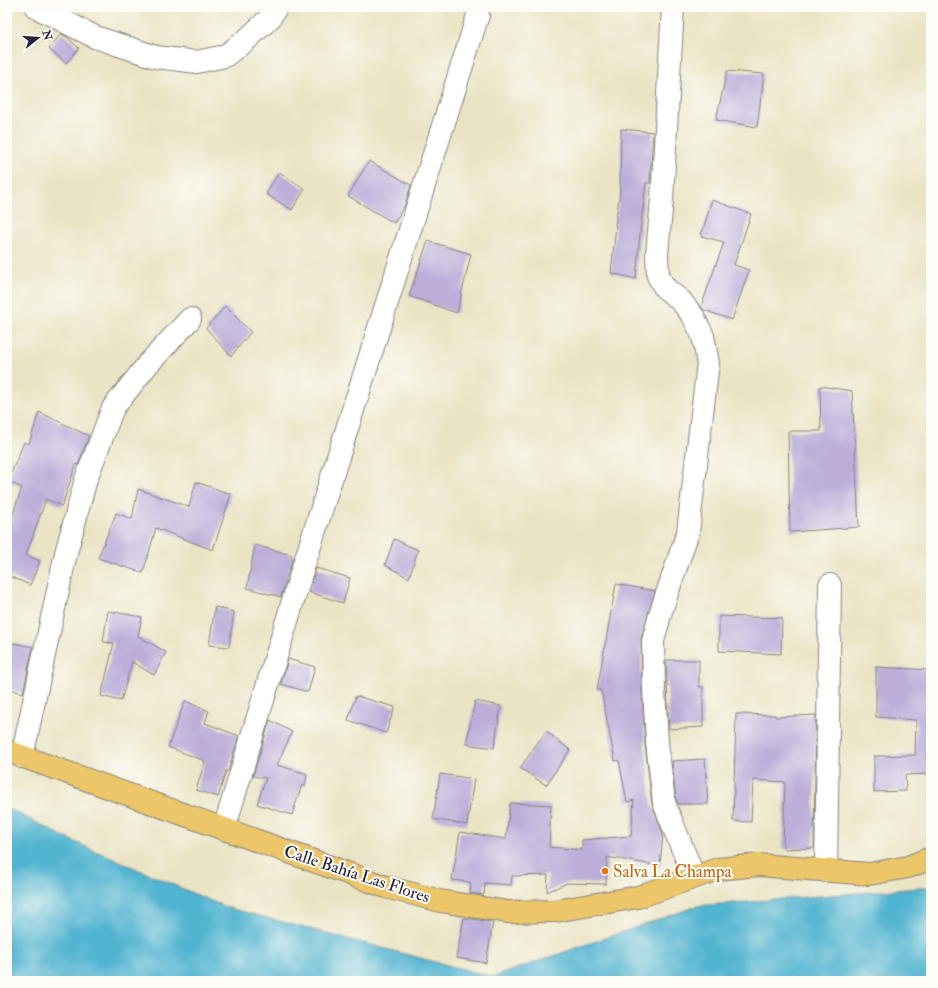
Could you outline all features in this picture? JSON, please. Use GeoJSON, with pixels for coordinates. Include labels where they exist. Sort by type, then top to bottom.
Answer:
{"type":"FeatureCollection","features":[{"type":"Feature","properties":{"kind":"main road","name":"Calle Bahía Las Flores"},"geometry":{"type":"LineString","coordinates":[[15,754],[386,887],[440,901],[508,912],[555,910],[638,897],[718,869],[759,865],[869,874],[908,866],[931,858]]}},
{"type":"Feature","properties":{"kind":"street"},"geometry":{"type":"LineString","coordinates":[[36,7],[101,39],[156,57],[197,62],[225,56],[270,18],[276,7]]}},
{"type":"Feature","properties":{"kind":"street"},"geometry":{"type":"LineString","coordinates":[[673,7],[662,199],[657,254],[658,276],[665,288],[681,302],[693,316],[703,336],[708,363],[688,532],[661,611],[653,641],[654,690],[657,743],[664,803],[694,877]]}},
{"type":"Feature","properties":{"kind":"street"},"geometry":{"type":"LineString","coordinates":[[224,829],[302,570],[478,15]]}},
{"type":"Feature","properties":{"kind":"street"},"geometry":{"type":"LineString","coordinates":[[15,754],[86,479],[113,408],[148,364],[190,319]]}},
{"type":"Feature","properties":{"kind":"street"},"geometry":{"type":"LineString","coordinates":[[826,871],[830,585]]}},
{"type":"Feature","properties":{"kind":"water"},"geometry":{"type":"Polygon","coordinates":[[[7,808],[77,843],[225,907],[493,977],[697,906],[931,887],[931,981],[7,981],[7,808]]]}},
{"type":"Feature","properties":{"kind":"building"},"geometry":{"type":"Polygon","coordinates":[[[61,34],[67,37],[79,48],[66,63],[49,49],[61,34]]]}},
{"type":"Feature","properties":{"kind":"building"},"geometry":{"type":"Polygon","coordinates":[[[727,71],[764,74],[757,127],[716,120],[727,71]]]}},
{"type":"Feature","properties":{"kind":"building"},"geometry":{"type":"Polygon","coordinates":[[[621,129],[653,132],[650,183],[646,183],[636,279],[611,273],[615,226],[620,192],[621,129]]]}},
{"type":"Feature","properties":{"kind":"building"},"geometry":{"type":"Polygon","coordinates":[[[369,161],[411,185],[405,205],[394,223],[348,196],[369,161]]]}},
{"type":"Feature","properties":{"kind":"building"},"geometry":{"type":"Polygon","coordinates":[[[279,172],[305,189],[292,210],[266,194],[279,172]]]}},
{"type":"Feature","properties":{"kind":"building"},"geometry":{"type":"Polygon","coordinates":[[[712,200],[751,214],[734,265],[749,270],[732,320],[704,310],[701,307],[724,242],[701,236],[712,200]]]}},
{"type":"Feature","properties":{"kind":"building"},"geometry":{"type":"Polygon","coordinates":[[[428,241],[471,254],[457,313],[409,296],[428,241]]]}},
{"type":"Feature","properties":{"kind":"building"},"geometry":{"type":"Polygon","coordinates":[[[225,306],[251,332],[231,356],[206,328],[225,306]]]}},
{"type":"Feature","properties":{"kind":"building"},"geometry":{"type":"Polygon","coordinates":[[[820,386],[852,391],[859,527],[790,532],[788,431],[821,431],[820,386]]]}},
{"type":"Feature","properties":{"kind":"building"},"geometry":{"type":"Polygon","coordinates":[[[39,412],[89,436],[78,465],[76,464],[62,506],[46,499],[26,555],[40,561],[30,585],[7,575],[7,521],[10,522],[22,488],[8,481],[24,442],[29,444],[39,412]]]}},
{"type":"Feature","properties":{"kind":"building"},"geometry":{"type":"Polygon","coordinates":[[[196,482],[231,494],[213,550],[156,528],[143,573],[98,558],[116,513],[132,519],[138,489],[189,507],[196,482]]]}},
{"type":"Feature","properties":{"kind":"building"},"geometry":{"type":"Polygon","coordinates":[[[394,539],[418,550],[409,578],[385,565],[394,539]]]}},
{"type":"Feature","properties":{"kind":"building"},"geometry":{"type":"Polygon","coordinates":[[[255,545],[292,555],[292,560],[281,597],[247,588],[255,545]]]}},
{"type":"Feature","properties":{"kind":"building"},"geometry":{"type":"Polygon","coordinates":[[[316,568],[350,578],[343,603],[309,592],[316,568]]]}},
{"type":"Feature","properties":{"kind":"building"},"geometry":{"type":"Polygon","coordinates":[[[616,584],[655,591],[641,638],[645,744],[652,804],[663,834],[660,866],[607,857],[606,884],[567,883],[547,892],[548,875],[512,876],[511,885],[485,883],[484,895],[470,893],[470,882],[452,880],[460,832],[506,839],[510,803],[551,805],[549,847],[582,850],[582,840],[631,836],[634,800],[627,802],[619,760],[615,761],[601,690],[597,690],[616,584]]]}},
{"type":"Feature","properties":{"kind":"building"},"geometry":{"type":"Polygon","coordinates":[[[215,607],[234,612],[229,647],[209,645],[215,607]]]}},
{"type":"Feature","properties":{"kind":"building"},"geometry":{"type":"Polygon","coordinates":[[[108,611],[142,617],[138,636],[166,652],[154,675],[132,662],[121,701],[101,696],[114,643],[103,642],[108,611]]]}},
{"type":"Feature","properties":{"kind":"building"},"geometry":{"type":"Polygon","coordinates":[[[719,616],[782,618],[781,654],[719,651],[719,616]]]}},
{"type":"Feature","properties":{"kind":"building"},"geometry":{"type":"Polygon","coordinates":[[[7,642],[33,647],[23,693],[7,688],[7,642]]]}},
{"type":"Feature","properties":{"kind":"building"},"geometry":{"type":"Polygon","coordinates":[[[288,659],[315,667],[308,692],[281,684],[288,659]]]}},
{"type":"Feature","properties":{"kind":"building"},"geometry":{"type":"Polygon","coordinates":[[[666,660],[699,660],[699,687],[703,687],[703,727],[669,729],[666,660]]]}},
{"type":"Feature","properties":{"kind":"building"},"geometry":{"type":"Polygon","coordinates":[[[876,667],[931,670],[931,774],[905,775],[906,791],[874,792],[874,756],[915,755],[916,720],[876,717],[876,667]]]}},
{"type":"Feature","properties":{"kind":"building"},"geometry":{"type":"Polygon","coordinates":[[[356,696],[395,707],[386,733],[348,720],[356,696]]]}},
{"type":"Feature","properties":{"kind":"building"},"geometry":{"type":"Polygon","coordinates":[[[185,701],[209,711],[205,723],[239,736],[218,797],[196,790],[205,761],[168,747],[185,701]]]}},
{"type":"Feature","properties":{"kind":"building"},"geometry":{"type":"Polygon","coordinates":[[[475,701],[501,706],[494,748],[466,744],[475,701]]]}},
{"type":"Feature","properties":{"kind":"building"},"geometry":{"type":"Polygon","coordinates":[[[736,714],[775,715],[775,717],[816,715],[814,848],[783,849],[785,782],[753,780],[751,822],[733,821],[736,714]]]}},
{"type":"Feature","properties":{"kind":"building"},"geometry":{"type":"Polygon","coordinates":[[[270,720],[292,732],[277,765],[307,774],[305,786],[302,785],[292,815],[257,804],[266,778],[253,776],[270,720]]]}},
{"type":"Feature","properties":{"kind":"building"},"geometry":{"type":"Polygon","coordinates":[[[546,731],[570,750],[546,785],[520,768],[546,731]]]}},
{"type":"Feature","properties":{"kind":"building"},"geometry":{"type":"Polygon","coordinates":[[[705,759],[708,804],[678,804],[676,800],[672,761],[705,759]]]}},
{"type":"Feature","properties":{"kind":"building"},"geometry":{"type":"Polygon","coordinates":[[[440,774],[474,779],[467,825],[433,819],[440,774]]]}},
{"type":"Feature","properties":{"kind":"building"},"geometry":{"type":"Polygon","coordinates":[[[464,918],[493,922],[486,963],[456,958],[464,918]]]}},
{"type":"Feature","properties":{"kind":"place","name":"Salva La Champa"},"geometry":{"type":"Point","coordinates":[605,871]}}]}
